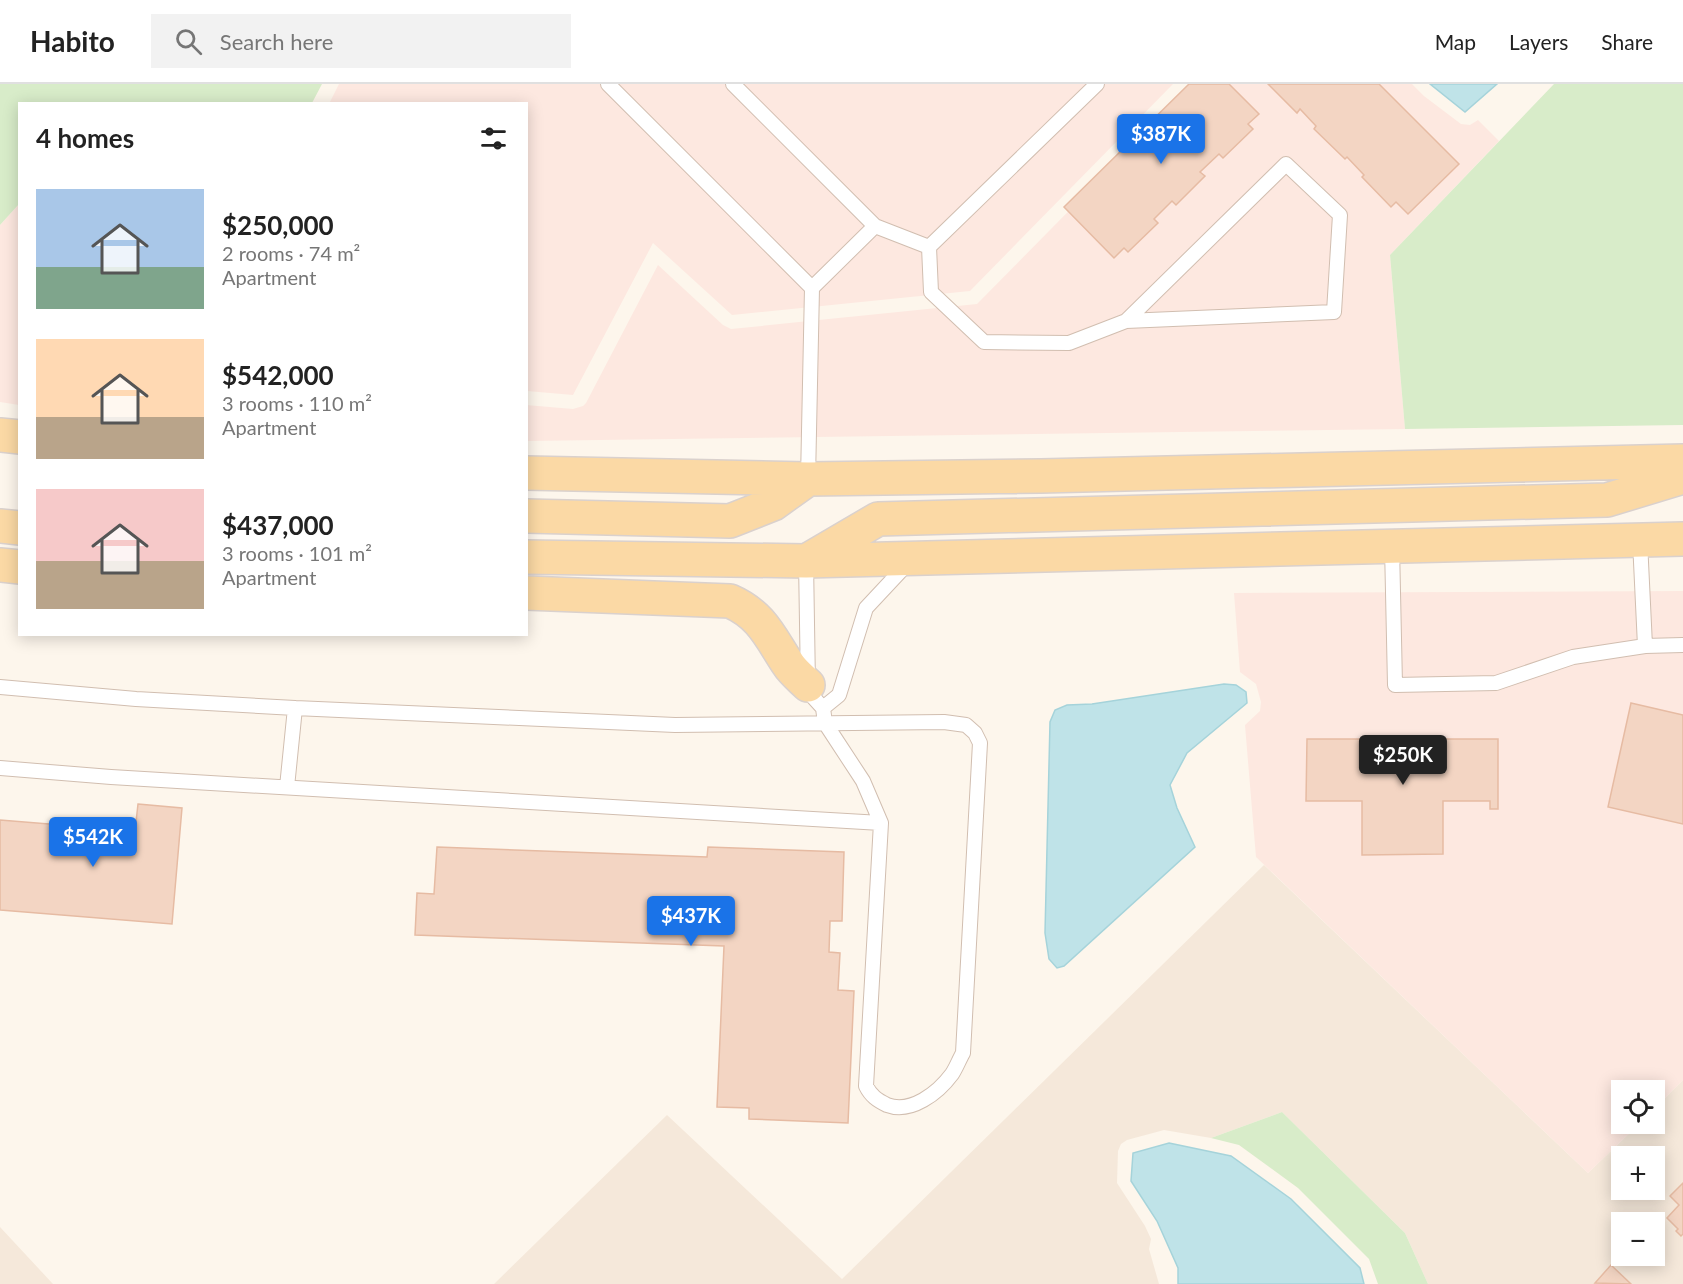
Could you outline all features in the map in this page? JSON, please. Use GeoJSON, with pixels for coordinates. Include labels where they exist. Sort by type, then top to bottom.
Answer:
{"type":"FeatureCollection","features":[{"type":"Feature","properties":{"kind":"main road"},"geometry":{"type":"LineString","coordinates":[[0,435],[18,437]]}},
{"type":"Feature","properties":{"kind":"main road"},"geometry":{"type":"LineString","coordinates":[[528,473],[808,478],[1041,476],[1683,461]]}},
{"type":"Feature","properties":{"kind":"main road"},"geometry":{"type":"LineString","coordinates":[[806,561],[878,519],[1607,500],[1683,477]]}},
{"type":"Feature","properties":{"kind":"main road"},"geometry":{"type":"LineString","coordinates":[[528,516],[730,521],[773,504],[808,478]]}},
{"type":"Feature","properties":{"kind":"main road"},"geometry":{"type":"LineString","coordinates":[[0,526],[18,528]]}},
{"type":"Feature","properties":{"kind":"main road"},"geometry":{"type":"LineString","coordinates":[[528,557],[806,561],[1683,539]]}},
{"type":"Feature","properties":{"kind":"main road"},"geometry":{"type":"LineString","coordinates":[[0,565],[18,567]]}},
{"type":"Feature","properties":{"kind":"main road"},"geometry":{"type":"LineString","coordinates":[[528,593],[730,601],[746,608],[763,624],[789,666],[815,697]]}},
{"type":"Feature","properties":{"kind":"lane"},"geometry":{"type":"LineString","coordinates":[[608,84],[812,288]]}},
{"type":"Feature","properties":{"kind":"lane"},"geometry":{"type":"LineString","coordinates":[[733,84],[875,226],[929,247]]}},
{"type":"Feature","properties":{"kind":"lane"},"geometry":{"type":"LineString","coordinates":[[1097,84],[929,247],[931,292],[984,342],[1068,343],[1126,321],[1334,312],[1340,215],[1286,164],[1126,321]]}},
{"type":"Feature","properties":{"kind":"lane"},"geometry":{"type":"LineString","coordinates":[[808,478],[812,288],[875,226]]}},
{"type":"Feature","properties":{"kind":"lane"},"geometry":{"type":"LineString","coordinates":[[1640,541],[1645,646]]}},
{"type":"Feature","properties":{"kind":"lane"},"geometry":{"type":"LineString","coordinates":[[1392,546],[1395,685],[1496,683],[1573,657],[1645,646],[1683,645]]}},
{"type":"Feature","properties":{"kind":"lane"},"geometry":{"type":"LineString","coordinates":[[815,697],[839,695],[866,608],[914,558]]}},
{"type":"Feature","properties":{"kind":"lane"},"geometry":{"type":"LineString","coordinates":[[0,687],[136,699],[295,708],[675,725],[825,723],[944,722],[966,725],[975,734],[980,744],[963,1053],[952,1074],[939,1087],[926,1099],[908,1106],[893,1107],[877,1101],[866,1086],[881,824],[863,781],[825,723],[815,697],[806,561]]}},
{"type":"Feature","properties":{"kind":"lane"},"geometry":{"type":"LineString","coordinates":[[286,787],[295,708]]}},
{"type":"Feature","properties":{"kind":"lane"},"geometry":{"type":"LineString","coordinates":[[0,768],[111,777],[881,824]]}},
{"type":"Feature","properties":{"kind":"shaded area"},"geometry":{"type":"Polygon","coordinates":[[[339,84],[1173,84],[970,291],[732,315],[653,243],[573,395],[528,391],[528,102],[330,102],[339,84]]]}},
{"type":"Feature","properties":{"kind":"shaded area"},"geometry":{"type":"Polygon","coordinates":[[[1194,84],[1412,84],[1461,124],[1470,125],[1478,120],[1499,141],[1390,255],[1405,429],[528,441],[528,405],[573,409],[586,403],[658,265],[723,325],[731,329],[977,304],[1194,84]]]}},
{"type":"Feature","properties":{"kind":"shaded area"},"geometry":{"type":"Polygon","coordinates":[[[18,205],[18,405],[0,402],[0,225],[18,205]]]}},
{"type":"Feature","properties":{"kind":"shaded area"},"geometry":{"type":"Polygon","coordinates":[[[1683,591],[1683,1080],[1665,1098],[1665,1080],[1611,1080],[1611,1134],[1629,1134],[1616,1146],[1611,1146],[1611,1151],[1588,1173],[1256,857],[1245,725],[1260,711],[1261,702],[1256,684],[1240,672],[1234,593],[1683,591]]]}},
{"type":"Feature","properties":{"kind":"shaded area"},"geometry":{"type":"Polygon","coordinates":[[[1264,865],[1588,1173],[1611,1151],[1611,1200],[1665,1200],[1665,1146],[1616,1146],[1629,1134],[1665,1134],[1665,1098],[1683,1080],[1683,1284],[1428,1284],[1405,1233],[1282,1112],[1211,1138],[1164,1130],[1127,1140],[1121,1144],[1118,1151],[1117,1183],[1151,1239],[1149,1249],[1159,1284],[494,1284],[667,1115],[842,1279],[1264,865]]]}},
{"type":"Feature","properties":{"kind":"shaded area"},"geometry":{"type":"Polygon","coordinates":[[[0,1227],[53,1284],[0,1284],[0,1227]]]}},
{"type":"Feature","properties":{"kind":"green space"},"geometry":{"type":"Polygon","coordinates":[[[0,84],[322,84],[313,102],[18,102],[18,205],[0,225],[0,84]]]}},
{"type":"Feature","properties":{"kind":"green space"},"geometry":{"type":"Polygon","coordinates":[[[1554,84],[1683,84],[1683,425],[1405,429],[1390,255],[1554,84]]]}},
{"type":"Feature","properties":{"kind":"green space"},"geometry":{"type":"Polygon","coordinates":[[[1282,1112],[1405,1233],[1428,1284],[1378,1284],[1369,1259],[1298,1188],[1239,1145],[1211,1138],[1282,1112]]]}},
{"type":"Feature","properties":{"kind":"water"},"geometry":{"type":"Polygon","coordinates":[[[1430,84],[1497,84],[1465,112],[1430,84]]]}},
{"type":"Feature","properties":{"kind":"water"},"geometry":{"type":"Polygon","coordinates":[[[1224,684],[1236,685],[1246,692],[1247,703],[1187,753],[1170,785],[1177,808],[1195,847],[1064,966],[1057,968],[1049,959],[1045,933],[1050,722],[1055,710],[1067,705],[1092,704],[1224,684]]]}},
{"type":"Feature","properties":{"kind":"water"},"geometry":{"type":"Polygon","coordinates":[[[1169,1143],[1231,1156],[1291,1199],[1360,1268],[1364,1284],[1178,1284],[1178,1268],[1157,1221],[1131,1181],[1133,1153],[1169,1143]]]}},
{"type":"Feature","properties":{"kind":"building"},"geometry":{"type":"Polygon","coordinates":[[[1189,84],[1229,84],[1259,114],[1248,124],[1253,129],[1223,158],[1219,154],[1200,172],[1205,176],[1176,205],[1172,201],[1154,219],[1158,223],[1128,252],[1124,248],[1114,258],[1064,207],[1189,84]]]}},
{"type":"Feature","properties":{"kind":"building"},"geometry":{"type":"Polygon","coordinates":[[[1268,84],[1379,84],[1459,164],[1408,214],[1396,202],[1391,207],[1362,177],[1364,175],[1347,157],[1345,159],[1314,129],[1316,126],[1300,109],[1297,113],[1268,84]]]}},
{"type":"Feature","properties":{"kind":"building"},"geometry":{"type":"Polygon","coordinates":[[[1631,703],[1683,715],[1683,824],[1608,807],[1631,703]]]}},
{"type":"Feature","properties":{"kind":"building"},"geometry":{"type":"Polygon","coordinates":[[[1307,739],[1498,739],[1498,809],[1490,809],[1490,801],[1443,801],[1443,854],[1362,855],[1362,801],[1306,801],[1307,739]]]}},
{"type":"Feature","properties":{"kind":"building"},"geometry":{"type":"Polygon","coordinates":[[[138,804],[182,808],[172,924],[0,910],[0,820],[135,831],[138,804]]]}},
{"type":"Feature","properties":{"kind":"building"},"geometry":{"type":"Polygon","coordinates":[[[437,847],[707,857],[708,847],[844,852],[842,921],[830,921],[829,952],[840,953],[838,990],[854,991],[848,1123],[749,1119],[749,1108],[717,1107],[724,946],[415,935],[417,893],[434,894],[437,847]]]}},
{"type":"Feature","properties":{"kind":"building"},"geometry":{"type":"Polygon","coordinates":[[[1683,1183],[1683,1234],[1681,1236],[1676,1231],[1678,1229],[1667,1218],[1679,1205],[1670,1196],[1683,1183]]]}},
{"type":"Feature","properties":{"kind":"building"},"geometry":{"type":"Polygon","coordinates":[[[1611,1265],[1631,1284],[1595,1283],[1611,1265]]]}}]}
